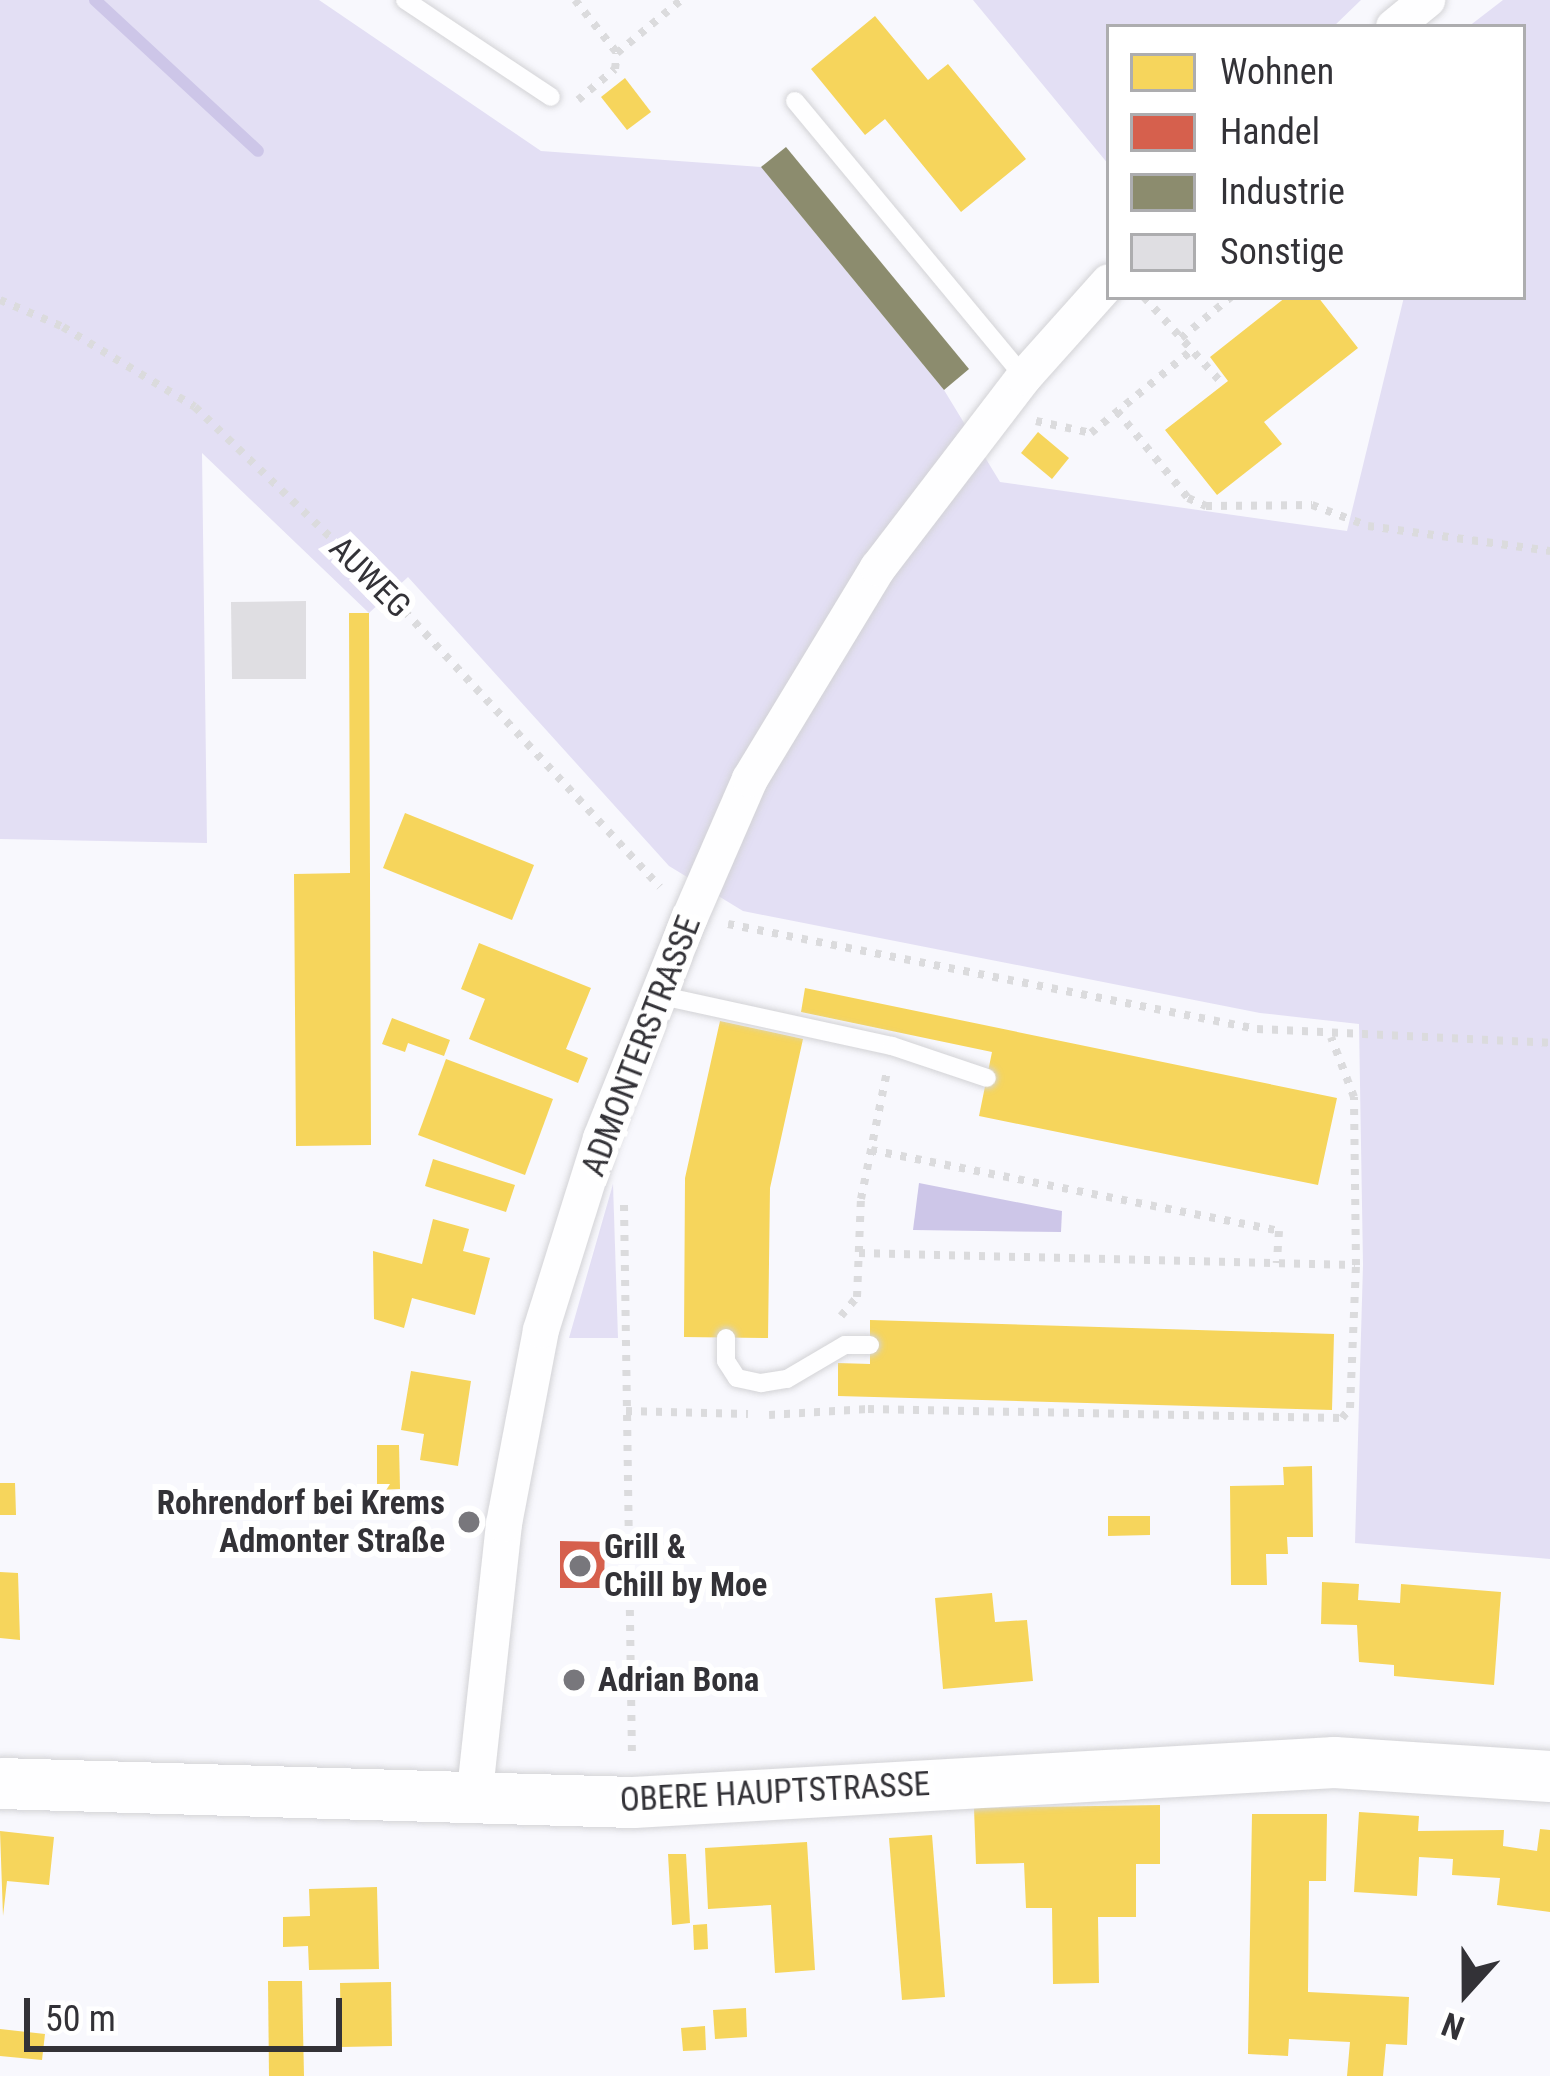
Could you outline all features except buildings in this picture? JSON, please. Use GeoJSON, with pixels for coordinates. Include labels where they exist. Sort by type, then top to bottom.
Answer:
{"type":"FeatureCollection","features":[{"type":"Feature","properties":{"kind":"main road","name":"OBERE HAUPTSTRASSE"},"geometry":{"type":"LineString","coordinates":[[0,1783],[633,1802],[1334,1762],[1550,1776]]}},
{"type":"Feature","properties":{"kind":"street"},"geometry":{"type":"LineString","coordinates":[[1398,24],[1427,0]]}},
{"type":"Feature","properties":{"kind":"street","name":"ADMONTERSTRASSE"},"geometry":{"type":"LineString","coordinates":[[474,1800],[500,1546],[541,1330],[601,1138],[658,995],[706,920],[750,779],[822,653],[1024,377],[1106,285]]}},
{"type":"Feature","properties":{"kind":"lane"},"geometry":{"type":"LineString","coordinates":[[405,0],[551,98]]}},
{"type":"Feature","properties":{"kind":"lane"},"geometry":{"type":"LineString","coordinates":[[795,101],[1024,377]]}},
{"type":"Feature","properties":{"kind":"lane"},"geometry":{"type":"LineString","coordinates":[[658,995],[763,1024],[892,1046],[987,1078]]}},
{"type":"Feature","properties":{"kind":"lane"},"geometry":{"type":"LineString","coordinates":[[726,1338],[726,1361],[737,1378],[760,1384],[787,1379],[845,1345],[870,1345]]}},
{"type":"Feature","properties":{"kind":"path"},"geometry":{"type":"LineString","coordinates":[[575,0],[617,52]]}},
{"type":"Feature","properties":{"kind":"path"},"geometry":{"type":"LineString","coordinates":[[551,98],[576,102],[615,69],[617,52],[681,0]]}},
{"type":"Feature","properties":{"kind":"path","name":"AUWEG"},"geometry":{"type":"LineString","coordinates":[[0,300],[63,327],[195,406],[384,589],[706,920]]}},
{"type":"Feature","properties":{"kind":"path"},"geometry":{"type":"LineString","coordinates":[[1147,300],[1219,380]]}},
{"type":"Feature","properties":{"kind":"path"},"geometry":{"type":"LineString","coordinates":[[1181,338],[1227,300]]}},
{"type":"Feature","properties":{"kind":"path"},"geometry":{"type":"LineString","coordinates":[[1034,421],[1091,433],[1192,350]]}},
{"type":"Feature","properties":{"kind":"path"},"geometry":{"type":"LineString","coordinates":[[1117,411],[1188,498],[1206,506],[1312,505],[1368,526],[1550,551]]}},
{"type":"Feature","properties":{"kind":"path","name":"ADMONTERSTRASSE"},"geometry":{"type":"LineString","coordinates":[[706,920],[1257,1029],[1550,1043]]}},
{"type":"Feature","properties":{"kind":"path"},"geometry":{"type":"LineString","coordinates":[[626,1411],[1331,1420],[1350,1408],[1356,1264],[1354,1096],[1330,1035]]}},
{"type":"Feature","properties":{"kind":"path"},"geometry":{"type":"LineString","coordinates":[[829,1321],[853,1308],[871,1150],[892,1046]]}},
{"type":"Feature","properties":{"kind":"path"},"geometry":{"type":"LineString","coordinates":[[871,1150],[1279,1231],[1277,1263]]}},
{"type":"Feature","properties":{"kind":"path"},"geometry":{"type":"LineString","coordinates":[[624,1186],[633,1802]]}},
{"type":"Feature","properties":{"kind":"path"},"geometry":{"type":"LineString","coordinates":[[859,1253],[1356,1264]]}},
{"type":"Feature","properties":{"kind":"shaded area"},"geometry":{"type":"Polygon","coordinates":[[[0,0],[319,0],[541,151],[761,167],[944,390],[1000,482],[1347,531],[1403,300],[1526,300],[1526,24],[1472,24],[1503,0],[1550,0],[1550,1559],[1355,1543],[1363,1265],[1359,1024],[1260,1013],[743,911],[669,866],[408,577],[369,613],[202,453],[207,843],[0,839],[0,0]]]}},
{"type":"Feature","properties":{"kind":"shaded area"},"geometry":{"type":"Polygon","coordinates":[[[973,0],[1361,0],[1336,24],[1106,24],[1106,161],[973,0]]]}},
{"type":"Feature","properties":{"kind":"shaded area"},"geometry":{"type":"Polygon","coordinates":[[[919,1183],[1062,1211],[1061,1232],[913,1230],[919,1183]]]}},
{"type":"Feature","properties":{"kind":"shaded area"},"geometry":{"type":"Polygon","coordinates":[[[613,1184],[618,1338],[569,1338],[613,1184]]]}},
{"type":"Feature","properties":{"kind":"waterway"},"geometry":{"type":"LineString","coordinates":[[95,0],[258,151]]}},
{"type":"Feature","properties":{"kind":"place","name":"Rohrendorf bei Krems Admonter Straße"},"geometry":{"type":"Point","coordinates":[469,1522]}},
{"type":"Feature","properties":{"kind":"place","name":"Grill & Chill by Moe"},"geometry":{"type":"Point","coordinates":[580,1566]}},
{"type":"Feature","properties":{"kind":"place","name":"Adrian Bona"},"geometry":{"type":"Point","coordinates":[574,1680]}}]}
